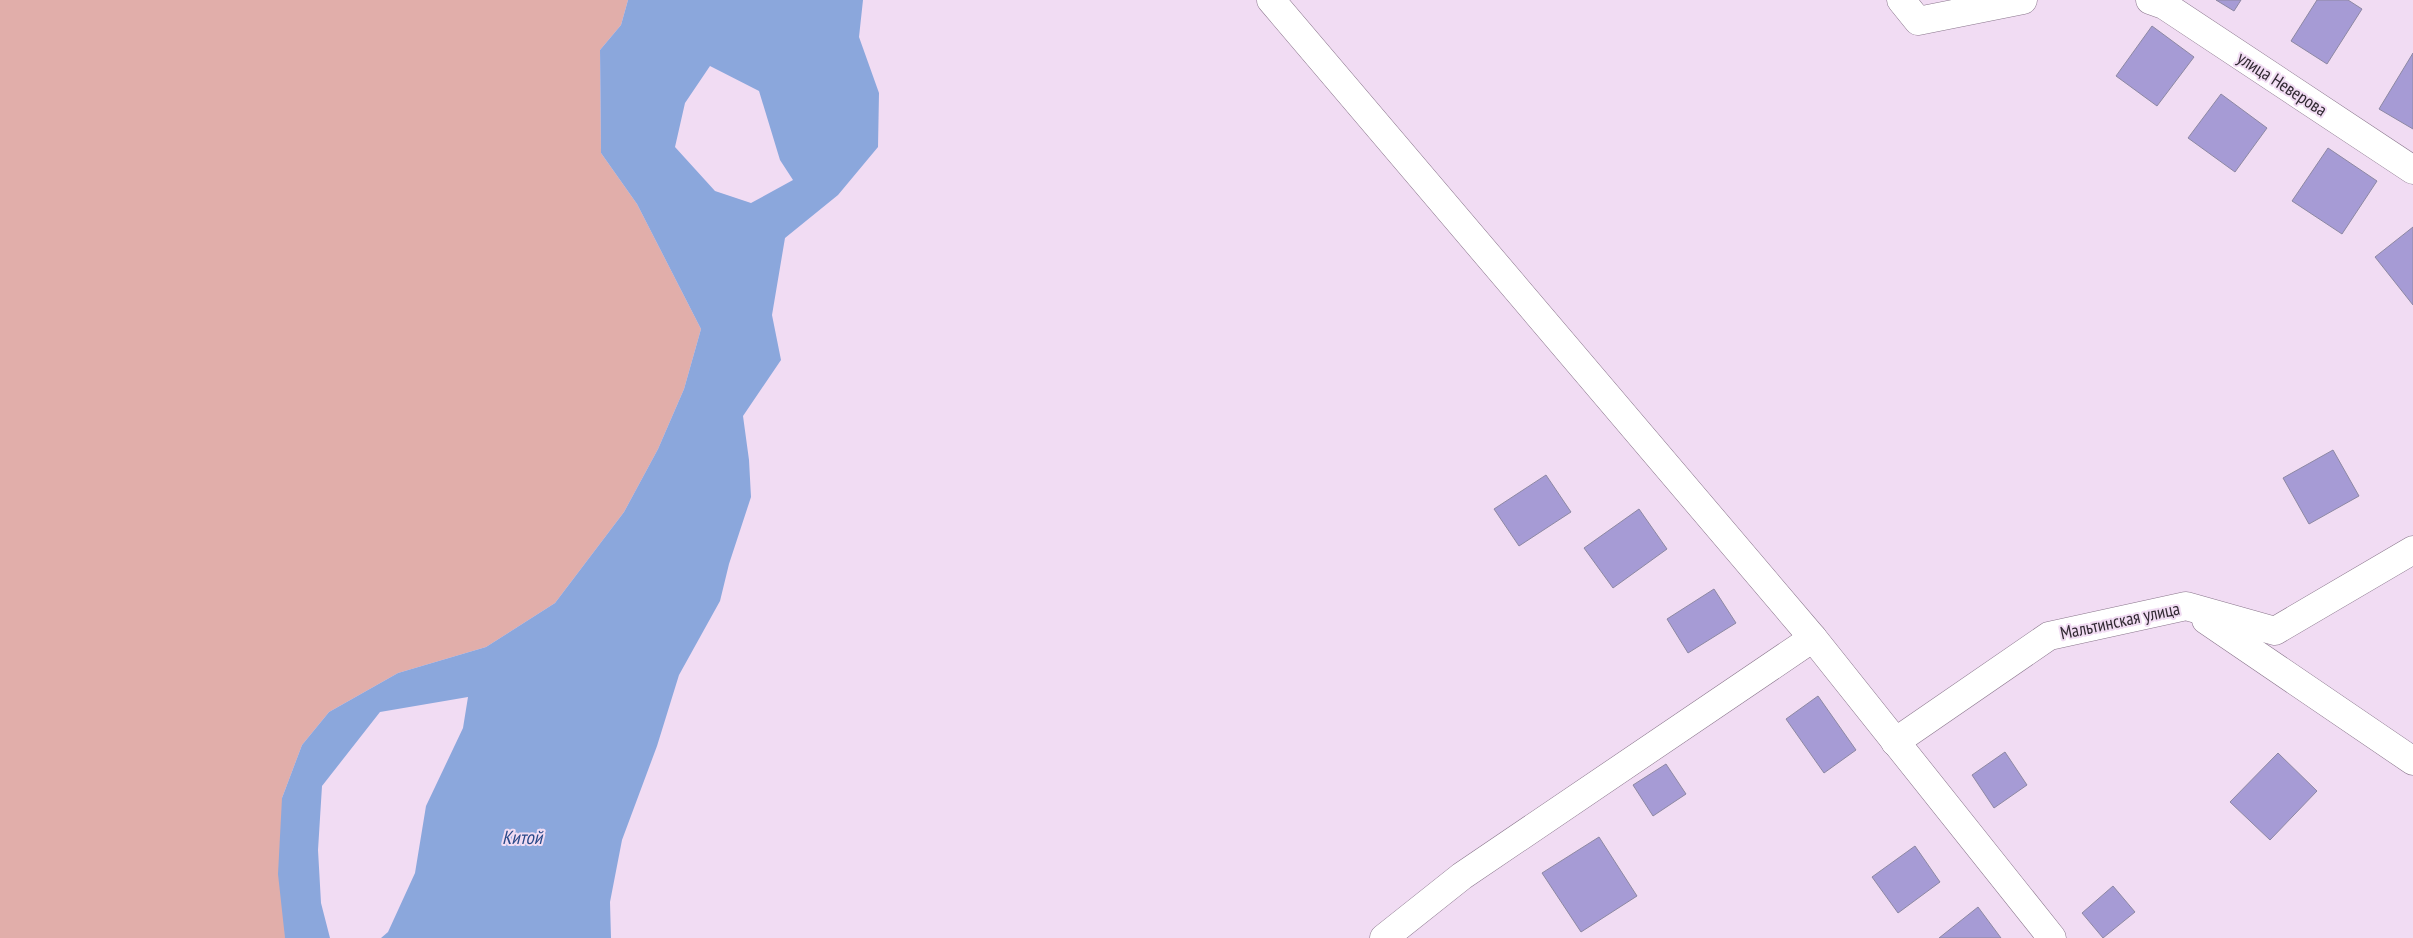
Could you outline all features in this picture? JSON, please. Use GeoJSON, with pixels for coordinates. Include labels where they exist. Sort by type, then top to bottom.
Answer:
{"type":"FeatureCollection","features":[{"type":"Feature","properties":{"kind":"street"},"geometry":{"type":"LineString","coordinates":[[1271,0],[1813,638],[2052,938]]}},
{"type":"Feature","properties":{"kind":"street"},"geometry":{"type":"LineString","coordinates":[[1901,0],[1918,21],[2023,0]]}},
{"type":"Feature","properties":{"kind":"street","name":"улица Неверова"},"geometry":{"type":"LineString","coordinates":[[2150,0],[2164,5],[2413,170]]}},
{"type":"Feature","properties":{"kind":"street","name":"Мальтинская улица"},"geometry":{"type":"LineString","coordinates":[[1894,742],[2049,636],[2186,606],[2275,631],[2413,550]]}},
{"type":"Feature","properties":{"kind":"street"},"geometry":{"type":"LineString","coordinates":[[2186,606],[2413,761]]}},
{"type":"Feature","properties":{"kind":"street"},"geometry":{"type":"LineString","coordinates":[[1384,938],[1462,876],[1813,638]]}},
{"type":"Feature","properties":{"kind":"shaded area"},"geometry":{"type":"Polygon","coordinates":[[[0,0],[628,0],[621,25],[600,50],[601,153],[637,204],[701,329],[684,389],[658,449],[624,512],[555,603],[486,647],[398,673],[329,712],[302,745],[282,798],[285,938],[0,938],[0,0]]]}},
{"type":"Feature","properties":{"kind":"water","name":"Китой"},"geometry":{"type":"Polygon","coordinates":[[[628,0],[863,0],[859,37],[879,93],[878,147],[838,195],[785,238],[772,315],[781,360],[743,416],[749,460],[751,497],[729,564],[720,601],[679,675],[657,746],[622,840],[610,902],[611,938],[381,938],[388,932],[415,873],[426,806],[463,728],[468,697],[380,712],[322,786],[318,850],[321,903],[330,938],[285,938],[278,874],[282,798],[302,745],[329,712],[398,673],[486,647],[555,603],[624,512],[658,449],[684,389],[701,329],[637,204],[601,153],[600,50],[621,25],[628,0]],[[710,66],[685,103],[675,147],[715,191],[751,203],[793,180],[780,160],[759,91],[710,66]]]}},
{"type":"Feature","properties":{"kind":"building"},"geometry":{"type":"Polygon","coordinates":[[[2216,0],[2241,0],[2234,11],[2216,0]]]}},
{"type":"Feature","properties":{"kind":"building"},"geometry":{"type":"Polygon","coordinates":[[[2317,0],[2348,0],[2362,9],[2327,64],[2291,41],[2317,0]]]}},
{"type":"Feature","properties":{"kind":"building"},"geometry":{"type":"Polygon","coordinates":[[[2152,26],[2194,57],[2157,106],[2116,76],[2152,26]]]}},
{"type":"Feature","properties":{"kind":"building"},"geometry":{"type":"Polygon","coordinates":[[[2413,53],[2413,129],[2379,109],[2413,53]]]}},
{"type":"Feature","properties":{"kind":"building"},"geometry":{"type":"Polygon","coordinates":[[[2221,94],[2267,128],[2235,172],[2188,138],[2221,94]]]}},
{"type":"Feature","properties":{"kind":"building"},"geometry":{"type":"Polygon","coordinates":[[[2328,148],[2377,181],[2342,234],[2292,201],[2328,148]]]}},
{"type":"Feature","properties":{"kind":"building"},"geometry":{"type":"Polygon","coordinates":[[[2413,227],[2413,305],[2375,257],[2413,227]]]}},
{"type":"Feature","properties":{"kind":"building"},"geometry":{"type":"Polygon","coordinates":[[[2333,450],[2359,496],[2309,524],[2283,478],[2333,450]]]}},
{"type":"Feature","properties":{"kind":"building"},"geometry":{"type":"Polygon","coordinates":[[[1546,475],[1571,512],[1519,546],[1494,509],[1546,475]]]}},
{"type":"Feature","properties":{"kind":"building"},"geometry":{"type":"Polygon","coordinates":[[[1639,509],[1667,549],[1613,588],[1584,548],[1639,509]]]}},
{"type":"Feature","properties":{"kind":"building"},"geometry":{"type":"Polygon","coordinates":[[[1714,589],[1736,623],[1688,653],[1667,619],[1714,589]]]}},
{"type":"Feature","properties":{"kind":"building"},"geometry":{"type":"Polygon","coordinates":[[[1818,696],[1856,750],[1824,773],[1786,719],[1818,696]]]}},
{"type":"Feature","properties":{"kind":"building"},"geometry":{"type":"Polygon","coordinates":[[[2005,752],[2027,785],[1994,808],[1972,775],[2005,752]]]}},
{"type":"Feature","properties":{"kind":"building"},"geometry":{"type":"Polygon","coordinates":[[[2278,753],[2317,791],[2270,840],[2230,802],[2278,753]]]}},
{"type":"Feature","properties":{"kind":"building"},"geometry":{"type":"Polygon","coordinates":[[[1666,764],[1686,794],[1653,816],[1633,785],[1666,764]]]}},
{"type":"Feature","properties":{"kind":"building"},"geometry":{"type":"Polygon","coordinates":[[[1599,837],[1637,896],[1581,932],[1542,873],[1599,837]]]}},
{"type":"Feature","properties":{"kind":"building"},"geometry":{"type":"Polygon","coordinates":[[[1915,846],[1940,882],[1898,913],[1872,877],[1915,846]]]}},
{"type":"Feature","properties":{"kind":"building"},"geometry":{"type":"Polygon","coordinates":[[[2113,886],[2135,912],[2103,938],[2082,913],[2113,886]]]}},
{"type":"Feature","properties":{"kind":"building"},"geometry":{"type":"Polygon","coordinates":[[[1978,907],[2001,938],[1939,938],[1978,907]]]}}]}
